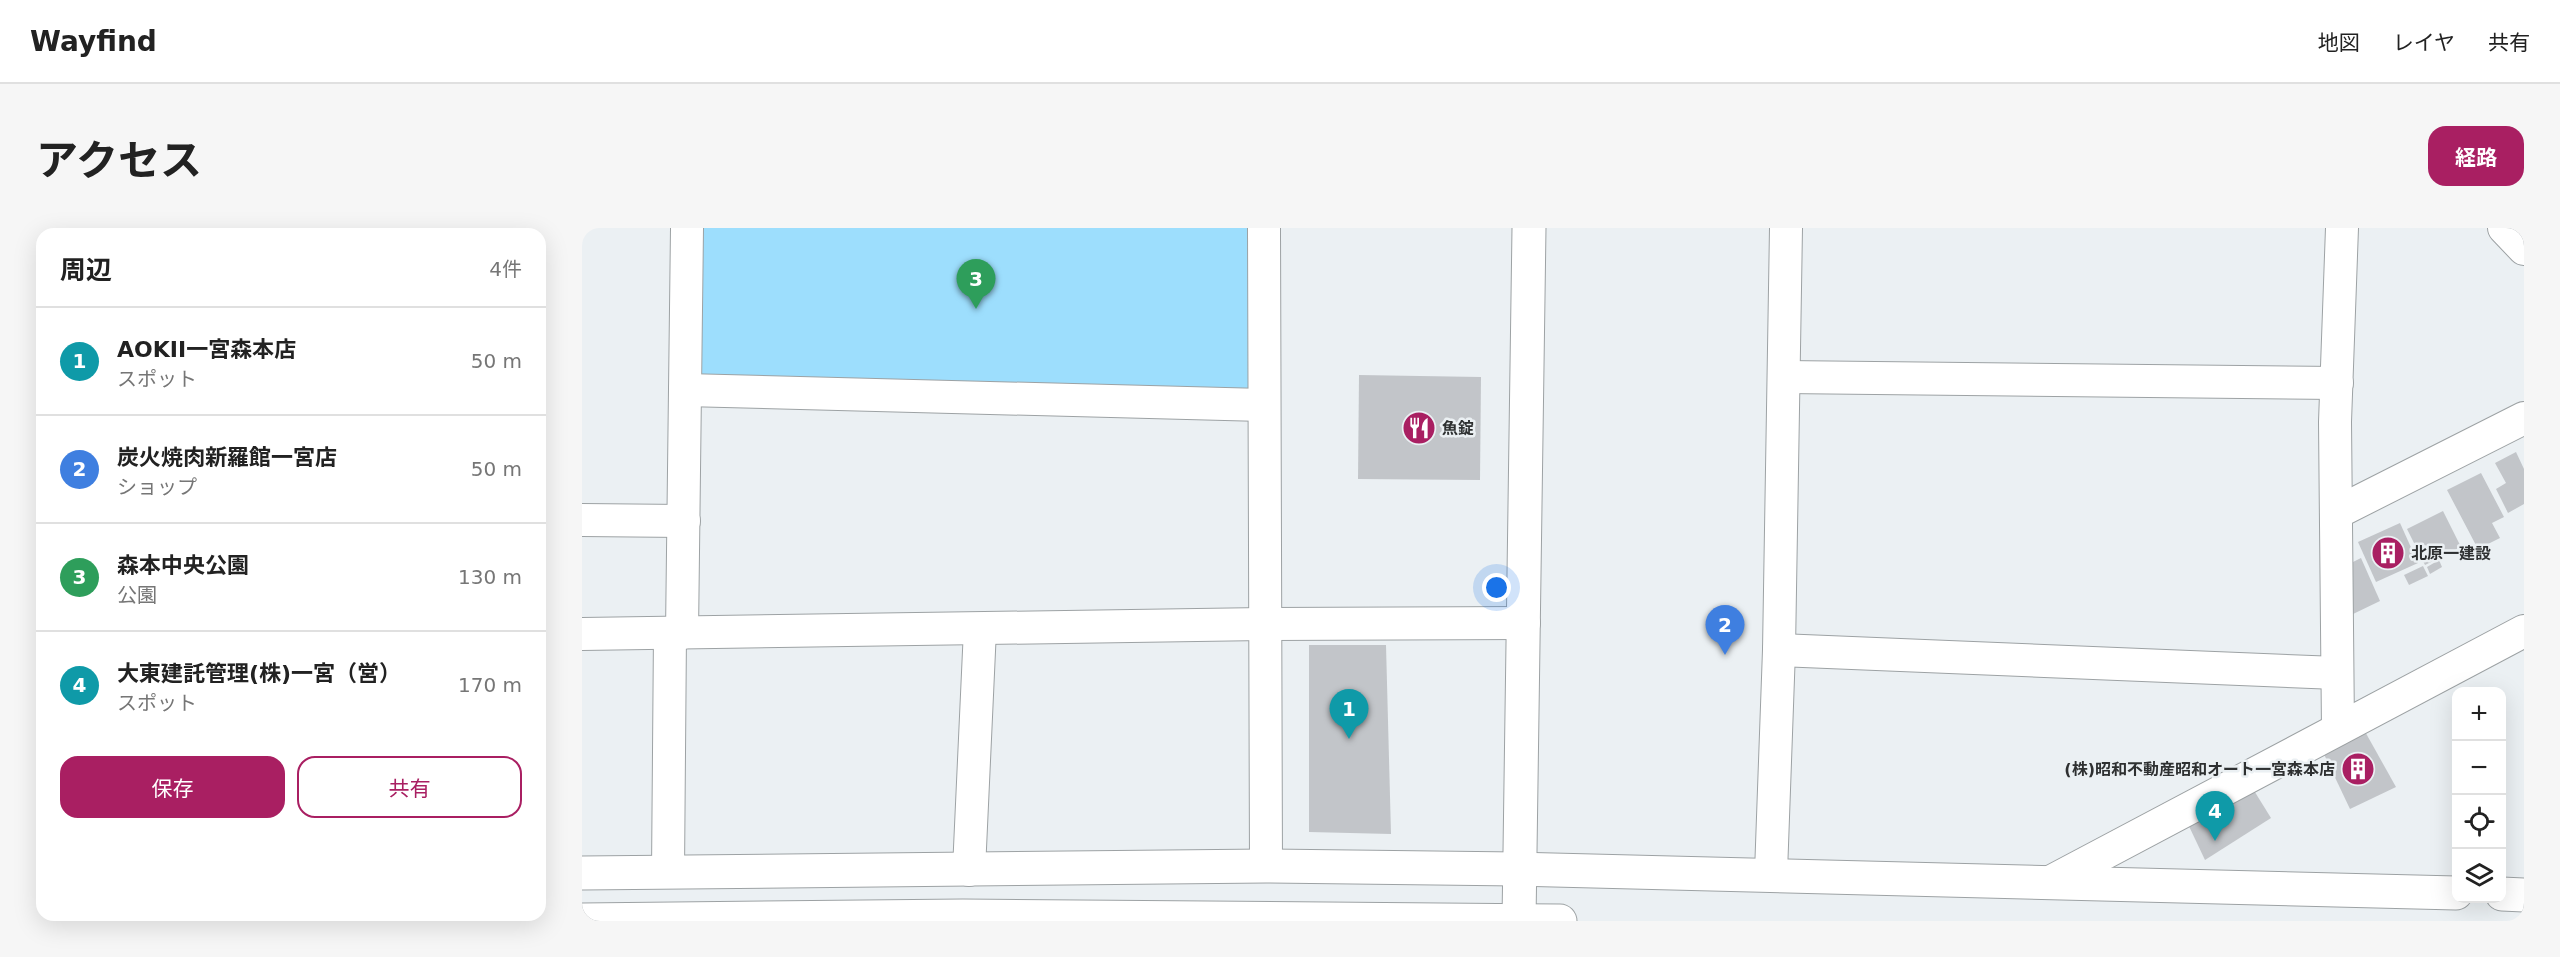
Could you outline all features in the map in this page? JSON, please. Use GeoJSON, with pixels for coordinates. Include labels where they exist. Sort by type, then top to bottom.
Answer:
{"type":"FeatureCollection","features":[{"type":"Feature","properties":{"kind":"street"},"geometry":{"type":"LineString","coordinates":[[668,872],[676,633],[684,521],[687,228]]}},
{"type":"Feature","properties":{"kind":"street"},"geometry":{"type":"LineString","coordinates":[[1264,228],[1263,624],[1266,866]]}},
{"type":"Feature","properties":{"kind":"street"},"geometry":{"type":"LineString","coordinates":[[1519,921],[1529,228]]}},
{"type":"Feature","properties":{"kind":"street"},"geometry":{"type":"LineString","coordinates":[[1771,873],[1779,650],[1786,228]]}},
{"type":"Feature","properties":{"kind":"street"},"geometry":{"type":"LineString","coordinates":[[2338,729],[2337,383],[2342,228]]}},
{"type":"Feature","properties":{"kind":"street"},"geometry":{"type":"LineString","coordinates":[[2504,228],[2524,249]]}},
{"type":"Feature","properties":{"kind":"street"},"geometry":{"type":"LineString","coordinates":[[1784,377],[2337,383]]}},
{"type":"Feature","properties":{"kind":"street"},"geometry":{"type":"LineString","coordinates":[[685,390],[1263,405]]}},
{"type":"Feature","properties":{"kind":"street"},"geometry":{"type":"LineString","coordinates":[[2336,513],[2524,418]]}},
{"type":"Feature","properties":{"kind":"street"},"geometry":{"type":"LineString","coordinates":[[582,520],[684,521]]}},
{"type":"Feature","properties":{"kind":"street"},"geometry":{"type":"LineString","coordinates":[[582,634],[1263,624],[1524,623]]}},
{"type":"Feature","properties":{"kind":"street"},"geometry":{"type":"LineString","coordinates":[[969,870],[980,629]]}},
{"type":"Feature","properties":{"kind":"street"},"geometry":{"type":"LineString","coordinates":[[2052,881],[2524,631]]}},
{"type":"Feature","properties":{"kind":"street"},"geometry":{"type":"LineString","coordinates":[[1779,650],[2337,674]]}},
{"type":"Feature","properties":{"kind":"street"},"geometry":{"type":"LineString","coordinates":[[582,873],[1266,866],[1771,873],[2452,893]]}},
{"type":"Feature","properties":{"kind":"street"},"geometry":{"type":"LineString","coordinates":[[582,920],[963,918],[1560,921]]}},
{"type":"Feature","properties":{"kind":"shaded area"},"geometry":{"type":"Polygon","coordinates":[[[691,228],[1263,228],[1263,405],[685,390],[691,228]]]}},
{"type":"Feature","properties":{"kind":"building","name":"魚錠"},"geometry":{"type":"Polygon","coordinates":[[[1359,375],[1481,377],[1480,480],[1358,479],[1359,375]]]}},
{"type":"Feature","properties":{"kind":"building"},"geometry":{"type":"Polygon","coordinates":[[[2516,452],[2524,469],[2524,504],[2508,513],[2496,489],[2506,483],[2495,463],[2516,452]]]}},
{"type":"Feature","properties":{"kind":"building"},"geometry":{"type":"Polygon","coordinates":[[[2481,473],[2504,517],[2492,523],[2500,538],[2478,549],[2447,490],[2481,473]]]}},
{"type":"Feature","properties":{"kind":"building"},"geometry":{"type":"Polygon","coordinates":[[[2443,511],[2461,547],[2425,565],[2407,529],[2443,511]]]}},
{"type":"Feature","properties":{"kind":"building","name":"北原一建設"},"geometry":{"type":"Polygon","coordinates":[[[2400,523],[2418,563],[2376,582],[2358,542],[2400,523]]]}},
{"type":"Feature","properties":{"kind":"building"},"geometry":{"type":"Polygon","coordinates":[[[2361,558],[2380,601],[2351,615],[2351,563],[2361,558]]]}},
{"type":"Feature","properties":{"kind":"building"},"geometry":{"type":"Polygon","coordinates":[[[2439,560],[2442,567],[2430,574],[2427,567],[2439,560]]]}},
{"type":"Feature","properties":{"kind":"building"},"geometry":{"type":"Polygon","coordinates":[[[2423,566],[2428,576],[2409,585],[2404,575],[2423,566]]]}},
{"type":"Feature","properties":{"kind":"building"},"geometry":{"type":"Polygon","coordinates":[[[1309,645],[1386,645],[1391,834],[1309,832],[1309,645]]]}},
{"type":"Feature","properties":{"kind":"building","name":"(株)昭和不動産昭和オート一宮森本店"},"geometry":{"type":"Polygon","coordinates":[[[2363,728],[2396,787],[2350,809],[2322,750],[2363,728]]]}},
{"type":"Feature","properties":{"kind":"building"},"geometry":{"type":"Polygon","coordinates":[[[2253,789],[2271,818],[2205,860],[2187,822],[2253,789]]]}},
{"type":"Feature","properties":{"kind":"place","name":"森本中央公園"},"geometry":{"type":"Point","coordinates":[976,309]}},
{"type":"Feature","properties":{"kind":"place","name":"魚錠"},"geometry":{"type":"Point","coordinates":[1419,428]}},
{"type":"Feature","properties":{"kind":"place","name":"北原一建設"},"geometry":{"type":"Point","coordinates":[2388,553]}},
{"type":"Feature","properties":{"kind":"place","name":"炭火焼肉新羅館一宮店"},"geometry":{"type":"Point","coordinates":[1725,655]}},
{"type":"Feature","properties":{"kind":"place","name":"AOKII一宮森本店"},"geometry":{"type":"Point","coordinates":[1349,739]}},
{"type":"Feature","properties":{"kind":"place","name":"(株)昭和不動産昭和オート一宮森本店"},"geometry":{"type":"Point","coordinates":[2358,769]}},
{"type":"Feature","properties":{"kind":"place","name":"大東建託管理(株)一宮（営）"},"geometry":{"type":"Point","coordinates":[2215,841]}}]}
